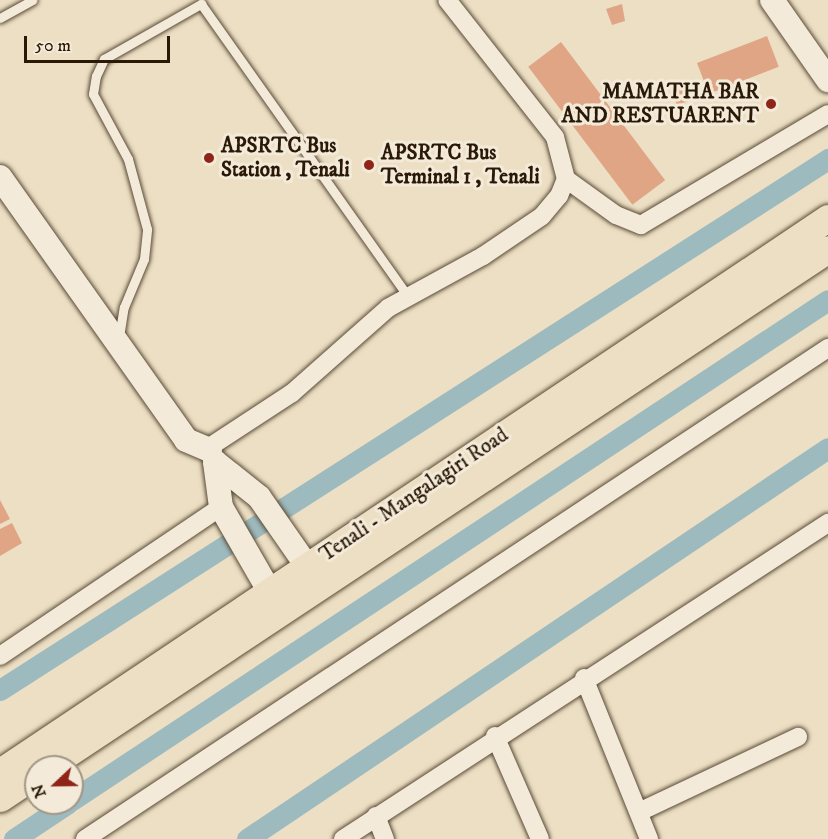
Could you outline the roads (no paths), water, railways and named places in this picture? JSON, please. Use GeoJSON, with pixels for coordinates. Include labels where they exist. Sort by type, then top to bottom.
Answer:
{"type":"FeatureCollection","features":[{"type":"Feature","properties":{"kind":"main road","name":"Tenali - Mangalagiri Road"},"geometry":{"type":"LineString","coordinates":[[0,772],[273,595],[828,218]]}},
{"type":"Feature","properties":{"kind":"main road","name":"Tenali - Mangalagiri Road"},"geometry":{"type":"LineString","coordinates":[[309,570],[828,249]]}},
{"type":"Feature","properties":{"kind":"main road","name":"Tenali - Mangalagiri Road"},"geometry":{"type":"LineString","coordinates":[[63,755],[273,595]]}},
{"type":"Feature","properties":{"kind":"main road"},"geometry":{"type":"LineString","coordinates":[[0,798],[24,782]]}},
{"type":"Feature","properties":{"kind":"street"},"geometry":{"type":"LineString","coordinates":[[213,456],[407,296],[483,256],[542,216],[559,196],[566,179],[555,137],[447,0]]}},
{"type":"Feature","properties":{"kind":"street"},"geometry":{"type":"LineString","coordinates":[[772,0],[828,80]]}},
{"type":"Feature","properties":{"kind":"street"},"geometry":{"type":"LineString","coordinates":[[789,0],[828,58]]}},
{"type":"Feature","properties":{"kind":"street"},"geometry":{"type":"LineString","coordinates":[[566,179],[616,215],[642,225],[828,114]]}},
{"type":"Feature","properties":{"kind":"street"},"geometry":{"type":"LineString","coordinates":[[0,177],[118,340],[186,440],[213,456],[260,497],[309,570]]}},
{"type":"Feature","properties":{"kind":"street"},"geometry":{"type":"LineString","coordinates":[[85,839],[828,348]]}},
{"type":"Feature","properties":{"kind":"street"},"geometry":{"type":"LineString","coordinates":[[213,456],[224,512],[273,595]]}},
{"type":"Feature","properties":{"kind":"street"},"geometry":{"type":"LineString","coordinates":[[0,656],[224,512]]}},
{"type":"Feature","properties":{"kind":"street"},"geometry":{"type":"LineString","coordinates":[[343,839],[584,678],[828,523]]}},
{"type":"Feature","properties":{"kind":"street"},"geometry":{"type":"LineString","coordinates":[[584,678],[650,839]]}},
{"type":"Feature","properties":{"kind":"street"},"geometry":{"type":"LineString","coordinates":[[495,736],[540,839]]}},
{"type":"Feature","properties":{"kind":"street"},"geometry":{"type":"LineString","coordinates":[[639,812],[798,737]]}},
{"type":"Feature","properties":{"kind":"street"},"geometry":{"type":"LineString","coordinates":[[376,816],[385,839]]}},
{"type":"Feature","properties":{"kind":"lane"},"geometry":{"type":"LineString","coordinates":[[0,18],[32,0]]}},
{"type":"Feature","properties":{"kind":"lane"},"geometry":{"type":"LineString","coordinates":[[118,340],[123,307],[144,260],[147,229],[129,159],[93,94],[96,76],[104,59],[201,4],[407,296]]}},
{"type":"Feature","properties":{"kind":"waterway"},"geometry":{"type":"LineString","coordinates":[[0,690],[828,159]]}},
{"type":"Feature","properties":{"kind":"waterway"},"geometry":{"type":"LineString","coordinates":[[84,792],[828,300]]}},
{"type":"Feature","properties":{"kind":"waterway"},"geometry":{"type":"LineString","coordinates":[[247,839],[828,448]]}},
{"type":"Feature","properties":{"kind":"waterway"},"geometry":{"type":"LineString","coordinates":[[14,839],[50,815]]}},
{"type":"Feature","properties":{"kind":"place","name":"MAMATHA BAR AND RESTUARENT"},"geometry":{"type":"Point","coordinates":[771,104]}},
{"type":"Feature","properties":{"kind":"place","name":"APSRTC Bus Station , Tenali"},"geometry":{"type":"Point","coordinates":[209,158]}},
{"type":"Feature","properties":{"kind":"place","name":"APSRTC Bus Terminal 1 , Tenali"},"geometry":{"type":"Point","coordinates":[369,165]}}]}
